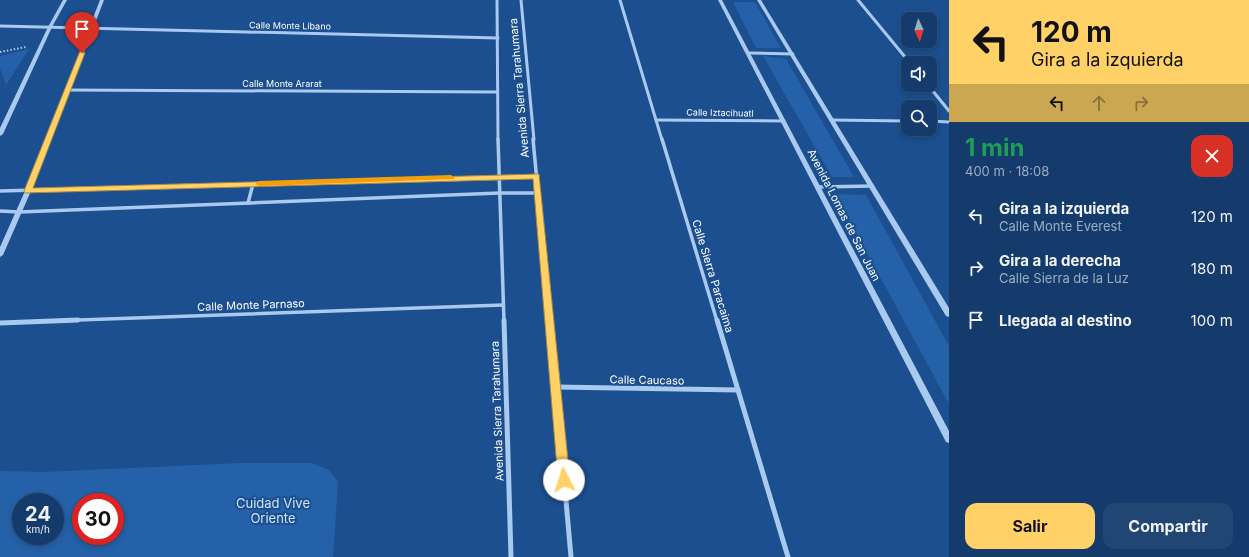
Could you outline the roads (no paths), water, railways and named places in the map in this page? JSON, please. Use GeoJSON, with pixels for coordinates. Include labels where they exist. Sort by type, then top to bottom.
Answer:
{"type":"FeatureCollection","features":[{"type":"Feature","properties":{"kind":"street"},"geometry":{"type":"LineString","coordinates":[[0,134],[50,27],[65,0]]}},
{"type":"Feature","properties":{"kind":"street"},"geometry":{"type":"LineString","coordinates":[[0,255],[28,191],[102,0]]}},
{"type":"Feature","properties":{"kind":"street","name":"Avenida Sierra Tarahumara"},"geometry":{"type":"LineString","coordinates":[[497,0],[499,176],[511,557]]}},
{"type":"Feature","properties":{"kind":"street","name":"Avenida Sierra Tarahumara"},"geometry":{"type":"LineString","coordinates":[[521,0],[571,557]]}},
{"type":"Feature","properties":{"kind":"street","name":"Calle Sierra Paracaima"},"geometry":{"type":"LineString","coordinates":[[620,0],[788,557]]}},
{"type":"Feature","properties":{"kind":"street","name":"Avenida Lomas de San Juan"},"geometry":{"type":"LineString","coordinates":[[720,0],[949,439]]}},
{"type":"Feature","properties":{"kind":"street"},"geometry":{"type":"LineString","coordinates":[[759,0],[949,314]]}},
{"type":"Feature","properties":{"kind":"street"},"geometry":{"type":"LineString","coordinates":[[858,0],[904,56]]}},
{"type":"Feature","properties":{"kind":"street"},"geometry":{"type":"LineString","coordinates":[[0,26],[50,27]]}},
{"type":"Feature","properties":{"kind":"street","name":"Calle Monte Líbano"},"geometry":{"type":"LineString","coordinates":[[50,27],[498,38]]}},
{"type":"Feature","properties":{"kind":"street"},"geometry":{"type":"LineString","coordinates":[[748,53],[793,54]]}},
{"type":"Feature","properties":{"kind":"street","name":"Calle Monte Ararat"},"geometry":{"type":"LineString","coordinates":[[67,90],[497,92]]}},
{"type":"Feature","properties":{"kind":"street"},"geometry":{"type":"LineString","coordinates":[[934,92],[949,111]]}},
{"type":"Feature","properties":{"kind":"street","name":"Calle Iztacihuatl"},"geometry":{"type":"LineString","coordinates":[[656,120],[784,121]]}},
{"type":"Feature","properties":{"kind":"street"},"geometry":{"type":"LineString","coordinates":[[832,120],[901,121]]}},
{"type":"Feature","properties":{"kind":"street"},"geometry":{"type":"LineString","coordinates":[[937,122],[949,122]]}},
{"type":"Feature","properties":{"kind":"street"},"geometry":{"type":"LineString","coordinates":[[0,191],[537,176]]}},
{"type":"Feature","properties":{"kind":"street"},"geometry":{"type":"LineString","coordinates":[[248,203],[253,184]]}},
{"type":"Feature","properties":{"kind":"street"},"geometry":{"type":"LineString","coordinates":[[818,187],[872,186]]}},
{"type":"Feature","properties":{"kind":"street"},"geometry":{"type":"LineString","coordinates":[[1,211],[19,212],[500,193],[538,193]]}},
{"type":"Feature","properties":{"kind":"street","name":"Calle Monte Parnaso"},"geometry":{"type":"LineString","coordinates":[[0,323],[503,305]]}},
{"type":"Feature","properties":{"kind":"street","name":"Calle Caucaso"},"geometry":{"type":"LineString","coordinates":[[556,387],[738,390]]}},
{"type":"Feature","properties":{"kind":"park label","name":"Cuidad Vive Oriente"},"geometry":{"type":"Point","coordinates":[273,510]}}]}
